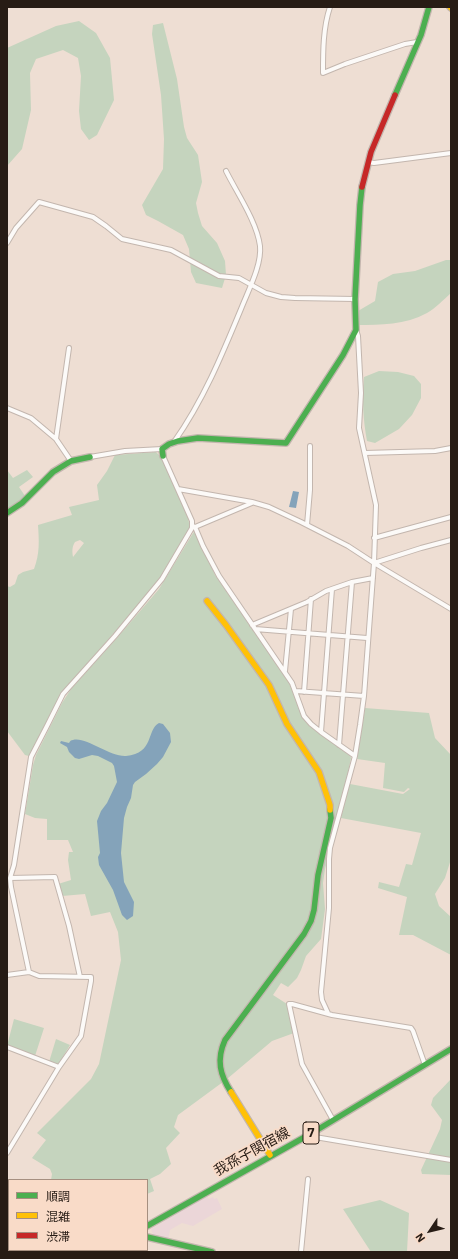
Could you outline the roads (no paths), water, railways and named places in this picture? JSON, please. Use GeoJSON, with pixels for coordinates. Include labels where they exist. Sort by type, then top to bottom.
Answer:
{"type":"FeatureCollection","features":[{"type":"Feature","properties":{"kind":"street"},"geometry":{"type":"LineString","coordinates":[[330,7],[326,19],[323,73],[405,44],[417,42]]}},
{"type":"Feature","properties":{"kind":"street"},"geometry":{"type":"LineString","coordinates":[[328,1013],[322,1000],[321,992],[329,908],[330,848],[355,756],[364,696],[374,563],[376,505],[359,428],[361,393],[355,299],[360,205],[363,182],[368,162],[417,42],[429,7]]}},
{"type":"Feature","properties":{"kind":"street"},"geometry":{"type":"LineString","coordinates":[[368,162],[374,163],[451,153]]}},
{"type":"Feature","properties":{"kind":"street"},"geometry":{"type":"LineString","coordinates":[[174,442],[187,424],[207,388],[251,285],[259,259],[259,239],[251,218],[226,171]]}},
{"type":"Feature","properties":{"kind":"street"},"geometry":{"type":"LineString","coordinates":[[7,243],[16,228],[39,202],[93,217],[122,239],[171,250],[219,276],[239,278],[266,293],[281,297],[295,298],[355,299]]}},
{"type":"Feature","properties":{"kind":"street"},"geometry":{"type":"LineString","coordinates":[[7,513],[22,503],[53,472],[71,461],[125,451],[162,450],[174,442],[204,437],[286,443],[343,355],[356,330]]}},
{"type":"Feature","properties":{"kind":"street"},"geometry":{"type":"LineString","coordinates":[[56,439],[69,348]]}},
{"type":"Feature","properties":{"kind":"street"},"geometry":{"type":"LineString","coordinates":[[7,408],[31,418],[56,439],[71,461]]}},
{"type":"Feature","properties":{"kind":"street"},"geometry":{"type":"LineString","coordinates":[[307,525],[310,490],[310,446]]}},
{"type":"Feature","properties":{"kind":"street"},"geometry":{"type":"LineString","coordinates":[[365,453],[436,451],[451,448]]}},
{"type":"Feature","properties":{"kind":"street"},"geometry":{"type":"LineString","coordinates":[[162,450],[163,456],[203,546],[219,576],[285,672],[296,691],[304,716],[321,732],[355,756]]}},
{"type":"Feature","properties":{"kind":"street"},"geometry":{"type":"LineString","coordinates":[[178,489],[252,502],[269,507],[348,546],[451,609]]}},
{"type":"Feature","properties":{"kind":"street"},"geometry":{"type":"LineString","coordinates":[[29,972],[10,878],[14,865],[31,757],[63,694],[116,636],[162,579],[194,526],[252,502]]}},
{"type":"Feature","properties":{"kind":"street"},"geometry":{"type":"LineString","coordinates":[[374,538],[451,517]]}},
{"type":"Feature","properties":{"kind":"street"},"geometry":{"type":"LineString","coordinates":[[374,563],[451,540]]}},
{"type":"Feature","properties":{"kind":"street"},"geometry":{"type":"LineString","coordinates":[[254,627],[332,589],[352,582],[373,578]]}},
{"type":"Feature","properties":{"kind":"street"},"geometry":{"type":"LineString","coordinates":[[339,746],[352,582]]}},
{"type":"Feature","properties":{"kind":"street"},"geometry":{"type":"LineString","coordinates":[[321,732],[332,589]]}},
{"type":"Feature","properties":{"kind":"street"},"geometry":{"type":"LineString","coordinates":[[304,692],[311,599]]}},
{"type":"Feature","properties":{"kind":"street"},"geometry":{"type":"LineString","coordinates":[[207,601],[226,625],[273,692],[287,724],[319,772],[330,805],[331,818],[318,874],[314,910],[311,921],[304,934],[220,1048],[219,1060],[223,1080],[270,1155]]}},
{"type":"Feature","properties":{"kind":"street"},"geometry":{"type":"LineString","coordinates":[[285,672],[291,608]]}},
{"type":"Feature","properties":{"kind":"street"},"geometry":{"type":"LineString","coordinates":[[254,627],[368,638]]}},
{"type":"Feature","properties":{"kind":"street"},"geometry":{"type":"LineString","coordinates":[[296,691],[364,696]]}},
{"type":"Feature","properties":{"kind":"street"},"geometry":{"type":"LineString","coordinates":[[10,878],[55,877],[69,926],[80,977]]}},
{"type":"Feature","properties":{"kind":"street"},"geometry":{"type":"LineString","coordinates":[[7,975],[29,972],[39,976],[91,977],[81,1036],[59,1067],[7,1153]]}},
{"type":"Feature","properties":{"kind":"street"},"geometry":{"type":"LineString","coordinates":[[333,1120],[302,1064],[289,1004],[364,1021],[410,1028],[413,1031],[425,1065]]}},
{"type":"Feature","properties":{"kind":"street"},"geometry":{"type":"LineString","coordinates":[[7,1047],[59,1067]]}},
{"type":"Feature","properties":{"kind":"street","name":"我孫子関宿線"},"geometry":{"type":"LineString","coordinates":[[148,1225],[270,1155],[312,1133],[451,1049]]}},
{"type":"Feature","properties":{"kind":"street"},"geometry":{"type":"LineString","coordinates":[[312,1133],[315,1138],[451,1160]]}},
{"type":"Feature","properties":{"kind":"street"},"geometry":{"type":"LineString","coordinates":[[301,1252],[308,1180]]}},
{"type":"Feature","properties":{"kind":"street"},"geometry":{"type":"LineString","coordinates":[[148,1236],[212,1252]]}},
{"type":"Feature","properties":{"kind":"water"},"geometry":{"type":"Polygon","coordinates":[[[293,491],[299,492],[296,508],[289,507],[293,491]]]}},
{"type":"Feature","properties":{"kind":"water"},"geometry":{"type":"Polygon","coordinates":[[[159,723],[163,724],[170,733],[171,742],[163,757],[157,764],[133,785],[131,798],[124,818],[121,853],[124,882],[134,902],[133,916],[127,920],[122,915],[113,890],[99,865],[98,857],[100,853],[97,821],[117,782],[114,766],[112,763],[98,756],[92,755],[79,759],[75,758],[69,752],[67,747],[60,743],[61,741],[69,743],[72,740],[84,741],[113,753],[126,756],[142,751],[146,746],[155,726],[159,723]]]}}]}
